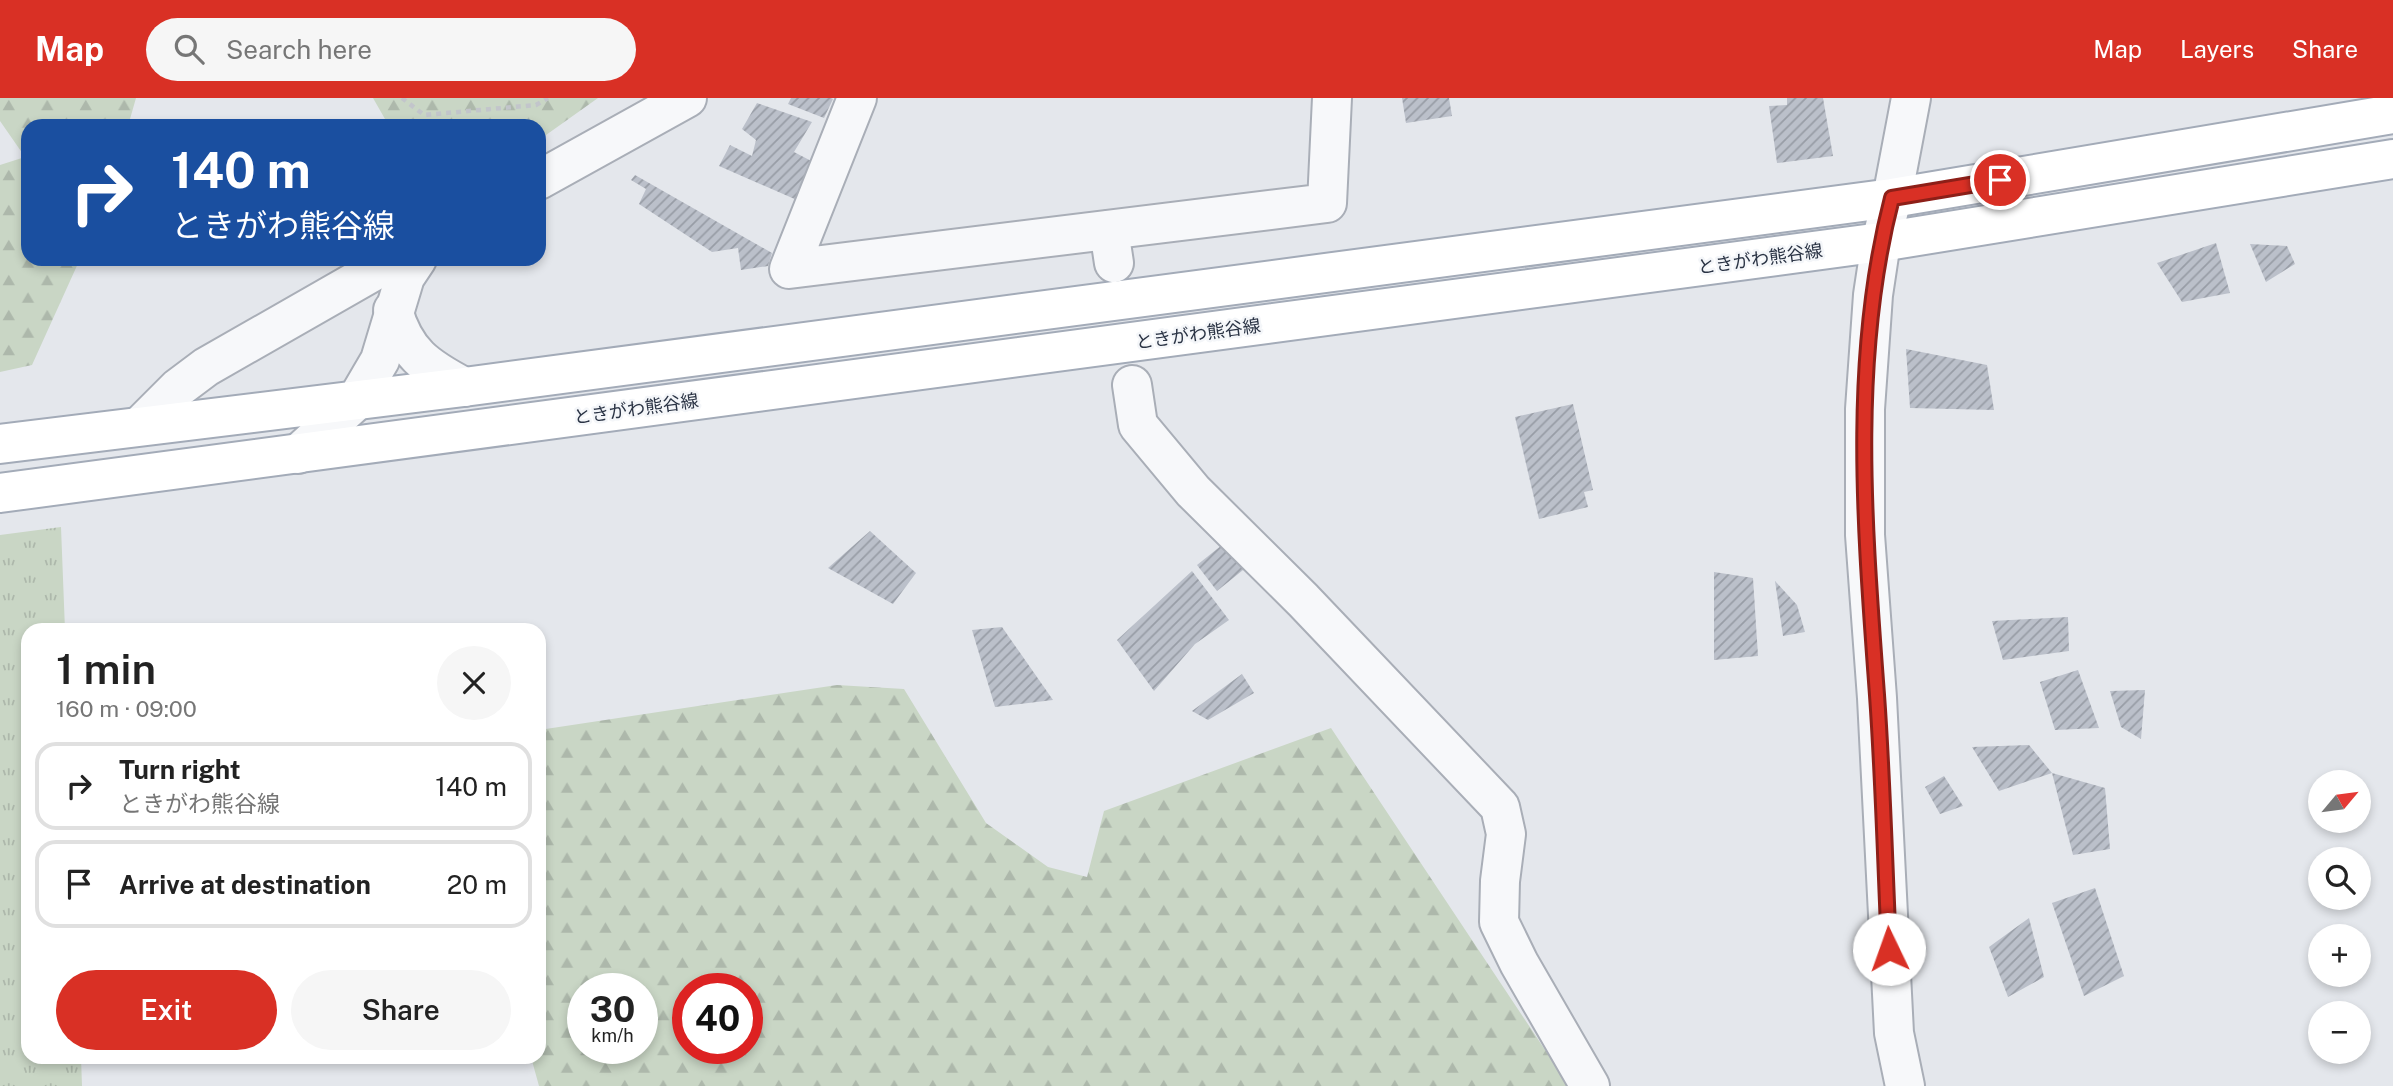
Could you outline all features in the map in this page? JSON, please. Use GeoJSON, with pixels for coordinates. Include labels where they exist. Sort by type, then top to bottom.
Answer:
{"type":"FeatureCollection","features":[{"type":"Feature","properties":{"kind":"main road"},"geometry":{"type":"LineString","coordinates":[[0,444],[464,387],[1892,198],[2393,114]]}},
{"type":"Feature","properties":{"kind":"main road","name":"ときがわ熊谷線"},"geometry":{"type":"LineString","coordinates":[[0,493],[1881,242],[2393,159]]}},
{"type":"Feature","properties":{"kind":"street"},"geometry":{"type":"LineString","coordinates":[[546,176],[687,98]]}},
{"type":"Feature","properties":{"kind":"street"},"geometry":{"type":"LineString","coordinates":[[857,98],[789,270],[1112,246],[1328,203],[1332,98]]}},
{"type":"Feature","properties":{"kind":"street"},"geometry":{"type":"LineString","coordinates":[[1905,1086],[1894,1033],[1877,698],[1865,535],[1865,409],[1873,295],[1881,242],[1911,98]]}},
{"type":"Feature","properties":{"kind":"street"},"geometry":{"type":"LineString","coordinates":[[140,426],[178,388],[206,367],[383,266]]}},
{"type":"Feature","properties":{"kind":"street"},"geometry":{"type":"LineString","coordinates":[[298,454],[356,401],[380,360],[393,310],[412,266]]}},
{"type":"Feature","properties":{"kind":"street"},"geometry":{"type":"LineString","coordinates":[[393,310],[399,332],[413,353],[433,371],[464,387]]}},
{"type":"Feature","properties":{"kind":"street"},"geometry":{"type":"LineString","coordinates":[[1132,386],[1138,425],[1193,491],[1303,600],[1500,807],[1506,834],[1500,881],[1499,922],[1519,963],[1590,1086]]}},
{"type":"Feature","properties":{"kind":"path"},"geometry":{"type":"LineString","coordinates":[[402,98],[424,115],[536,105],[548,98]]}},
{"type":"Feature","properties":{"kind":"green space"},"geometry":{"type":"Polygon","coordinates":[[[0,98],[136,98],[130,119],[21,119],[21,151],[0,121],[0,98]]]}},
{"type":"Feature","properties":{"kind":"green space"},"geometry":{"type":"Polygon","coordinates":[[[373,98],[598,98],[546,135],[546,119],[385,119],[373,98]]]}},
{"type":"Feature","properties":{"kind":"green space"},"geometry":{"type":"Polygon","coordinates":[[[21,158],[21,266],[77,266],[32,365],[0,372],[0,165],[21,158]]]}},
{"type":"Feature","properties":{"kind":"green space"},"geometry":{"type":"Polygon","coordinates":[[[61,527],[65,623],[21,623],[21,1064],[81,1064],[82,1086],[0,1086],[0,535],[61,527]]]}},
{"type":"Feature","properties":{"kind":"green space"},"geometry":{"type":"Polygon","coordinates":[[[837,685],[904,689],[986,823],[1048,867],[1087,877],[1104,811],[1331,728],[1569,1086],[539,1086],[533,1064],[546,1064],[546,729],[837,685]]]}},
{"type":"Feature","properties":{"kind":"building"},"geometry":{"type":"Polygon","coordinates":[[[791,98],[833,99],[824,118],[788,104],[791,98]]]}},
{"type":"Feature","properties":{"kind":"building"},"geometry":{"type":"Polygon","coordinates":[[[1402,98],[1449,98],[1452,116],[1406,123],[1402,98]]]}},
{"type":"Feature","properties":{"kind":"building"},"geometry":{"type":"Polygon","coordinates":[[[1787,98],[1823,98],[1833,156],[1777,163],[1769,106],[1787,105],[1787,98]]]}},
{"type":"Feature","properties":{"kind":"building"},"geometry":{"type":"Polygon","coordinates":[[[757,103],[812,122],[794,152],[819,165],[806,204],[719,166],[730,145],[752,156],[756,140],[742,129],[757,103]]]}},
{"type":"Feature","properties":{"kind":"building"},"geometry":{"type":"Polygon","coordinates":[[[635,175],[772,253],[768,266],[741,270],[738,248],[712,252],[639,204],[646,189],[631,180],[635,175]]]}},
{"type":"Feature","properties":{"kind":"building"},"geometry":{"type":"Polygon","coordinates":[[[2216,243],[2230,293],[2182,302],[2157,263],[2216,243]]]}},
{"type":"Feature","properties":{"kind":"building"},"geometry":{"type":"Polygon","coordinates":[[[2250,244],[2287,246],[2295,264],[2266,282],[2250,244]]]}},
{"type":"Feature","properties":{"kind":"building"},"geometry":{"type":"Polygon","coordinates":[[[1906,349],[1987,365],[1994,410],[1910,408],[1906,349]]]}},
{"type":"Feature","properties":{"kind":"building"},"geometry":{"type":"Polygon","coordinates":[[[1573,404],[1593,490],[1584,492],[1588,507],[1539,519],[1515,417],[1573,404]]]}},
{"type":"Feature","properties":{"kind":"building"},"geometry":{"type":"Polygon","coordinates":[[[870,531],[916,573],[893,604],[828,568],[870,531]]]}},
{"type":"Feature","properties":{"kind":"building"},"geometry":{"type":"Polygon","coordinates":[[[1227,541],[1248,566],[1217,591],[1197,565],[1227,541]]]}},
{"type":"Feature","properties":{"kind":"building"},"geometry":{"type":"Polygon","coordinates":[[[1192,571],[1229,620],[1195,644],[1154,691],[1117,640],[1192,571]]]}},
{"type":"Feature","properties":{"kind":"building"},"geometry":{"type":"Polygon","coordinates":[[[1714,572],[1753,578],[1758,656],[1714,660],[1714,572]]]}},
{"type":"Feature","properties":{"kind":"building"},"geometry":{"type":"Polygon","coordinates":[[[1775,581],[1797,605],[1805,632],[1783,636],[1775,581]]]}},
{"type":"Feature","properties":{"kind":"building"},"geometry":{"type":"Polygon","coordinates":[[[2068,617],[2069,651],[2003,660],[1992,621],[2068,617]]]}},
{"type":"Feature","properties":{"kind":"building"},"geometry":{"type":"Polygon","coordinates":[[[1002,627],[1053,700],[995,707],[972,630],[1002,627]]]}},
{"type":"Feature","properties":{"kind":"building"},"geometry":{"type":"Polygon","coordinates":[[[2078,670],[2099,728],[2055,730],[2040,682],[2078,670]]]}},
{"type":"Feature","properties":{"kind":"building"},"geometry":{"type":"Polygon","coordinates":[[[1242,674],[1254,693],[1208,720],[1192,711],[1242,674]]]}},
{"type":"Feature","properties":{"kind":"building"},"geometry":{"type":"Polygon","coordinates":[[[2145,690],[2141,739],[2121,727],[2110,691],[2145,690]]]}},
{"type":"Feature","properties":{"kind":"building"},"geometry":{"type":"Polygon","coordinates":[[[2029,745],[2052,773],[1999,791],[1972,747],[2029,745]]]}},
{"type":"Feature","properties":{"kind":"building"},"geometry":{"type":"Polygon","coordinates":[[[2052,773],[2105,788],[2110,849],[2073,855],[2052,773]]]}},
{"type":"Feature","properties":{"kind":"building"},"geometry":{"type":"Polygon","coordinates":[[[1944,776],[1963,806],[1940,814],[1925,787],[1944,776]]]}},
{"type":"Feature","properties":{"kind":"building"},"geometry":{"type":"Polygon","coordinates":[[[2095,888],[2124,976],[2084,996],[2052,903],[2095,888]]]}},
{"type":"Feature","properties":{"kind":"building"},"geometry":{"type":"Polygon","coordinates":[[[2029,918],[2044,977],[2008,997],[1989,947],[2029,918]]]}},
{"type":"Feature","properties":{"kind":"route"},"geometry":{"type":"LineString","coordinates":[[1889,949],[1877,698],[1865,535],[1865,409],[1873,295],[1881,242],[1892,198],[2000,180]]}}]}
